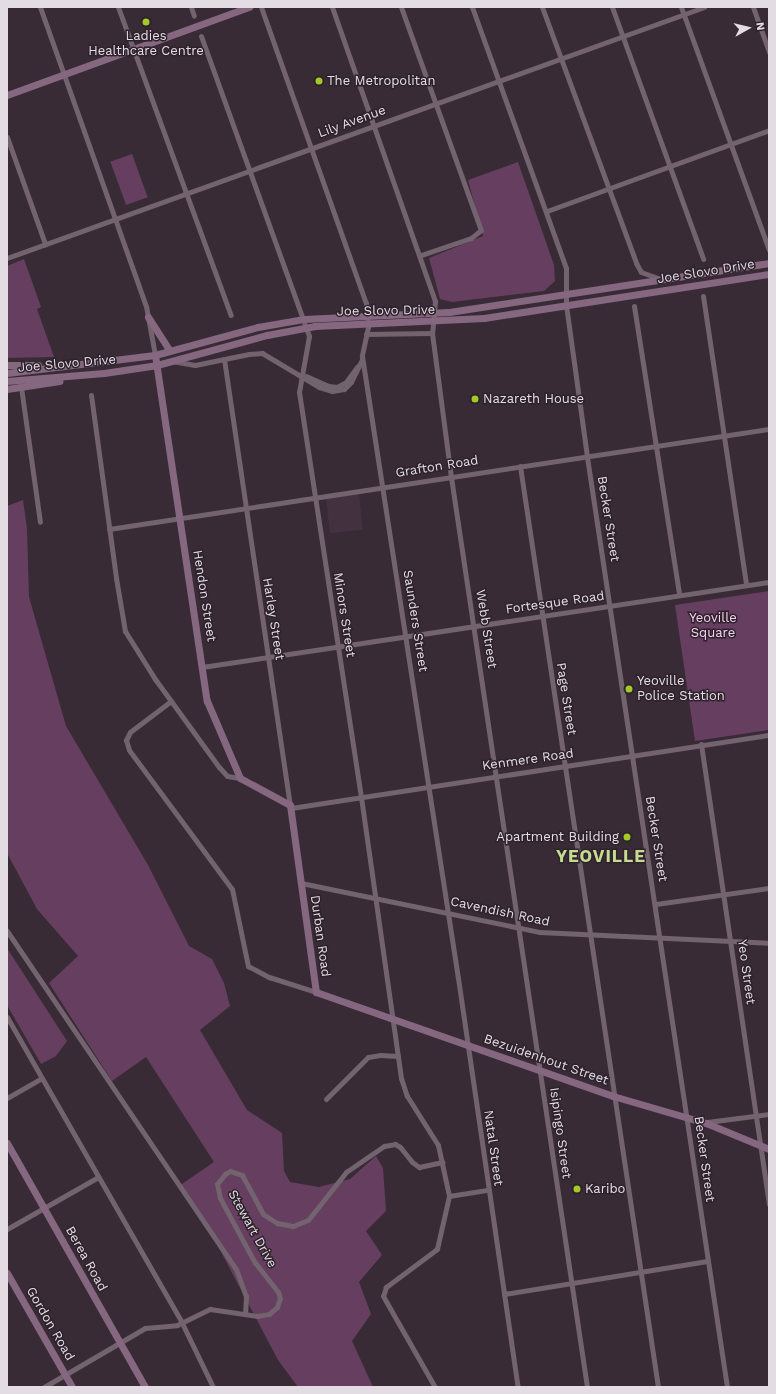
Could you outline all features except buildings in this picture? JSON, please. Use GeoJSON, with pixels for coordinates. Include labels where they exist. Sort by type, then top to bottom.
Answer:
{"type":"FeatureCollection","features":[{"type":"Feature","properties":{"kind":"street"},"geometry":{"type":"LineString","coordinates":[[40,7],[116,218],[148,317],[155,355]]}},
{"type":"Feature","properties":{"kind":"street"},"geometry":{"type":"LineString","coordinates":[[118,7],[231,315]]}},
{"type":"Feature","properties":{"kind":"street"},"geometry":{"type":"LineString","coordinates":[[191,7],[194,16]]}},
{"type":"Feature","properties":{"kind":"street"},"geometry":{"type":"LineString","coordinates":[[7,95],[249,7]]}},
{"type":"Feature","properties":{"kind":"street","name":"Saunders Street"},"geometry":{"type":"LineString","coordinates":[[261,7],[366,303],[366,334],[362,356],[384,487],[448,912]]}},
{"type":"Feature","properties":{"kind":"street"},"geometry":{"type":"LineString","coordinates":[[332,7],[421,255],[471,238],[480,232],[436,102],[401,7]]}},
{"type":"Feature","properties":{"kind":"street","name":"Becker Street"},"geometry":{"type":"LineString","coordinates":[[472,7],[547,211],[566,268],[566,305],[587,457],[656,904],[686,1119],[727,1387]]}},
{"type":"Feature","properties":{"kind":"street"},"geometry":{"type":"LineString","coordinates":[[542,7],[639,269],[662,279]]}},
{"type":"Feature","properties":{"kind":"street"},"geometry":{"type":"LineString","coordinates":[[612,7],[703,259]]}},
{"type":"Feature","properties":{"kind":"street"},"geometry":{"type":"LineString","coordinates":[[681,7],[732,144],[769,250]]}},
{"type":"Feature","properties":{"kind":"street","name":"Lily Avenue"},"geometry":{"type":"LineString","coordinates":[[7,258],[374,126],[436,102],[704,7]]}},
{"type":"Feature","properties":{"kind":"street"},"geometry":{"type":"LineString","coordinates":[[753,7],[769,52]]}},
{"type":"Feature","properties":{"kind":"street"},"geometry":{"type":"LineString","coordinates":[[202,36],[250,170]]}},
{"type":"Feature","properties":{"kind":"street"},"geometry":{"type":"LineString","coordinates":[[547,211],[769,130]]}},
{"type":"Feature","properties":{"kind":"street"},"geometry":{"type":"LineString","coordinates":[[7,137],[45,244]]}},
{"type":"Feature","properties":{"kind":"street","name":"Minors Street"},"geometry":{"type":"LineString","coordinates":[[250,170],[308,336],[299,374],[299,392],[362,796],[398,1056],[407,1096],[434,1138],[442,1162],[449,1196]]}},
{"type":"Feature","properties":{"kind":"street","name":"Webb Street"},"geometry":{"type":"LineString","coordinates":[[421,255],[435,301],[432,333],[451,477],[475,626],[496,776],[520,929]]}},
{"type":"Feature","properties":{"kind":"street","name":"Joe Slovo Drive"},"geometry":{"type":"LineString","coordinates":[[7,373],[155,355],[258,327],[304,318],[435,313],[769,264]]}},
{"type":"Feature","properties":{"kind":"street","name":"Joe Slovo Drive"},"geometry":{"type":"LineString","coordinates":[[7,381],[20,384],[157,366],[266,335],[315,326],[453,321],[769,274]]}},
{"type":"Feature","properties":{"kind":"street"},"geometry":{"type":"LineString","coordinates":[[703,296],[746,585]]}},
{"type":"Feature","properties":{"kind":"street"},"geometry":{"type":"LineString","coordinates":[[634,306],[679,595]]}},
{"type":"Feature","properties":{"kind":"street"},"geometry":{"type":"LineString","coordinates":[[148,317],[170,351]]}},
{"type":"Feature","properties":{"kind":"street"},"geometry":{"type":"LineString","coordinates":[[366,334],[432,333]]}},
{"type":"Feature","properties":{"kind":"street"},"geometry":{"type":"LineString","coordinates":[[172,361],[189,365],[262,353],[299,374],[328,386],[337,387],[346,382],[361,362],[362,356]]}},
{"type":"Feature","properties":{"kind":"street","name":"Hendon Street"},"geometry":{"type":"LineString","coordinates":[[155,355],[209,708],[240,778]]}},
{"type":"Feature","properties":{"kind":"street","name":"Harley Street"},"geometry":{"type":"LineString","coordinates":[[224,359],[267,658],[291,806],[301,883]]}},
{"type":"Feature","properties":{"kind":"street"},"geometry":{"type":"LineString","coordinates":[[7,366],[37,365],[46,368]]}},
{"type":"Feature","properties":{"kind":"street"},"geometry":{"type":"LineString","coordinates":[[7,389],[20,384],[40,522]]}},
{"type":"Feature","properties":{"kind":"street"},"geometry":{"type":"LineString","coordinates":[[92,395],[109,529],[125,631],[171,701],[227,776],[240,778],[291,806]]}},
{"type":"Feature","properties":{"kind":"street","name":"Grafton Road"},"geometry":{"type":"LineString","coordinates":[[109,529],[520,466],[656,447],[769,428]]}},
{"type":"Feature","properties":{"kind":"street","name":"Page Street"},"geometry":{"type":"LineString","coordinates":[[520,466],[591,935],[613,1096],[658,1387]]}},
{"type":"Feature","properties":{"kind":"street","name":"Fortesque Road"},"geometry":{"type":"LineString","coordinates":[[202,667],[769,582]]}},
{"type":"Feature","properties":{"kind":"street"},"geometry":{"type":"LineString","coordinates":[[171,701],[130,732],[126,740],[130,750],[232,889],[248,966],[269,977],[316,992]]}},
{"type":"Feature","properties":{"kind":"street","name":"Kenmere Road"},"geometry":{"type":"LineString","coordinates":[[291,806],[632,756],[701,744],[769,737]]}},
{"type":"Feature","properties":{"kind":"street","name":"Yeo Street"},"geometry":{"type":"LineString","coordinates":[[701,744],[769,1204]]}},
{"type":"Feature","properties":{"kind":"street","name":"Durban Road"},"geometry":{"type":"LineString","coordinates":[[301,883],[316,992]]}},
{"type":"Feature","properties":{"kind":"street","name":"Cavendish Road"},"geometry":{"type":"LineString","coordinates":[[301,883],[448,912],[520,929],[557,934],[769,943]]}},
{"type":"Feature","properties":{"kind":"street"},"geometry":{"type":"LineString","coordinates":[[656,904],[769,888]]}},
{"type":"Feature","properties":{"kind":"street","name":"Natal Street"},"geometry":{"type":"LineString","coordinates":[[448,912],[518,1387]]}},
{"type":"Feature","properties":{"kind":"street","name":"Isipingo Street"},"geometry":{"type":"LineString","coordinates":[[520,929],[539,1070],[587,1387]]}},
{"type":"Feature","properties":{"kind":"street"},"geometry":{"type":"LineString","coordinates":[[7,931],[236,1269],[246,1296],[245,1313],[210,1309],[172,1327],[145,1328],[44,1387]]}},
{"type":"Feature","properties":{"kind":"street","name":"Bezuidenhout Street"},"geometry":{"type":"LineString","coordinates":[[316,992],[613,1096],[686,1119],[706,1122],[769,1149]]}},
{"type":"Feature","properties":{"kind":"street"},"geometry":{"type":"LineString","coordinates":[[7,1017],[182,1323],[213,1387]]}},
{"type":"Feature","properties":{"kind":"street"},"geometry":{"type":"LineString","coordinates":[[326,1099],[368,1057],[380,1055],[398,1056]]}},
{"type":"Feature","properties":{"kind":"street"},"geometry":{"type":"LineString","coordinates":[[7,1098],[42,1078]]}},
{"type":"Feature","properties":{"kind":"street"},"geometry":{"type":"LineString","coordinates":[[706,1122],[769,1114]]}},
{"type":"Feature","properties":{"kind":"street","name":"Berea Road"},"geometry":{"type":"LineString","coordinates":[[7,1143],[145,1387]]}},
{"type":"Feature","properties":{"kind":"street","name":"Stewart Drive"},"geometry":{"type":"LineString","coordinates":[[245,1313],[257,1316],[269,1314],[277,1307],[280,1298],[255,1263],[220,1198],[217,1184],[220,1178],[230,1172],[242,1175],[263,1214],[277,1223],[293,1226],[308,1220],[346,1172],[384,1146],[394,1144],[400,1147],[412,1162],[419,1167],[442,1162]]}},
{"type":"Feature","properties":{"kind":"street"},"geometry":{"type":"LineString","coordinates":[[7,1230],[98,1177]]}},
{"type":"Feature","properties":{"kind":"street"},"geometry":{"type":"LineString","coordinates":[[435,1387],[383,1296],[385,1288],[437,1249],[449,1196],[488,1190]]}},
{"type":"Feature","properties":{"kind":"street"},"geometry":{"type":"LineString","coordinates":[[504,1294],[707,1261]]}},
{"type":"Feature","properties":{"kind":"street","name":"Gordon Road"},"geometry":{"type":"LineString","coordinates":[[7,1272],[72,1387]]}},
{"type":"Feature","properties":{"kind":"shaded area"},"geometry":{"type":"Polygon","coordinates":[[[359,494],[363,530],[330,533],[326,497],[359,494]]]}},
{"type":"Feature","properties":{"kind":"green space"},"geometry":{"type":"Polygon","coordinates":[[[132,154],[148,197],[126,205],[110,162],[132,154]]]}},
{"type":"Feature","properties":{"kind":"green space"},"geometry":{"type":"Polygon","coordinates":[[[518,162],[554,265],[555,281],[544,291],[452,302],[440,299],[429,258],[483,236],[468,180],[518,162]]]}},
{"type":"Feature","properties":{"kind":"green space"},"geometry":{"type":"Polygon","coordinates":[[[24,259],[41,307],[37,309],[54,357],[7,358],[7,266],[24,259]]]}},
{"type":"Feature","properties":{"kind":"green space"},"geometry":{"type":"Polygon","coordinates":[[[23,500],[27,529],[29,597],[66,726],[148,865],[189,946],[212,959],[224,983],[230,1006],[200,1030],[247,1110],[282,1133],[284,1171],[290,1182],[319,1187],[350,1179],[376,1156],[383,1168],[386,1211],[366,1231],[382,1255],[359,1282],[371,1314],[352,1341],[373,1387],[298,1387],[278,1360],[201,1214],[179,1186],[214,1162],[146,1057],[112,1081],[49,983],[78,956],[37,909],[7,853],[7,506],[23,500]]]}},
{"type":"Feature","properties":{"kind":"green space","name":"Yeoville Square"},"geometry":{"type":"Polygon","coordinates":[[[769,591],[769,730],[695,741],[675,605],[769,591]]]}},
{"type":"Feature","properties":{"kind":"green space"},"geometry":{"type":"Polygon","coordinates":[[[7,948],[67,1041],[56,1056],[41,1064],[7,1005],[7,948]]]}},
{"type":"Feature","properties":{"kind":"place","name":"Ladies Healthcare Centre"},"geometry":{"type":"Point","coordinates":[146,22]}},
{"type":"Feature","properties":{"kind":"place","name":"The Metropolitan"},"geometry":{"type":"Point","coordinates":[319,81]}},
{"type":"Feature","properties":{"kind":"place","name":"Nazareth House"},"geometry":{"type":"Point","coordinates":[475,399]}},
{"type":"Feature","properties":{"kind":"place","name":"Yeoville Police Station"},"geometry":{"type":"Point","coordinates":[629,689]}},
{"type":"Feature","properties":{"kind":"place","name":"Apartment Building"},"geometry":{"type":"Point","coordinates":[627,837]}},
{"type":"Feature","properties":{"kind":"place","name":"Karibo"},"geometry":{"type":"Point","coordinates":[577,1189]}},
{"type":"Feature","properties":{"kind":"district","name":"YEOVILLE"},"geometry":{"type":"Point","coordinates":[601,857]}}]}
